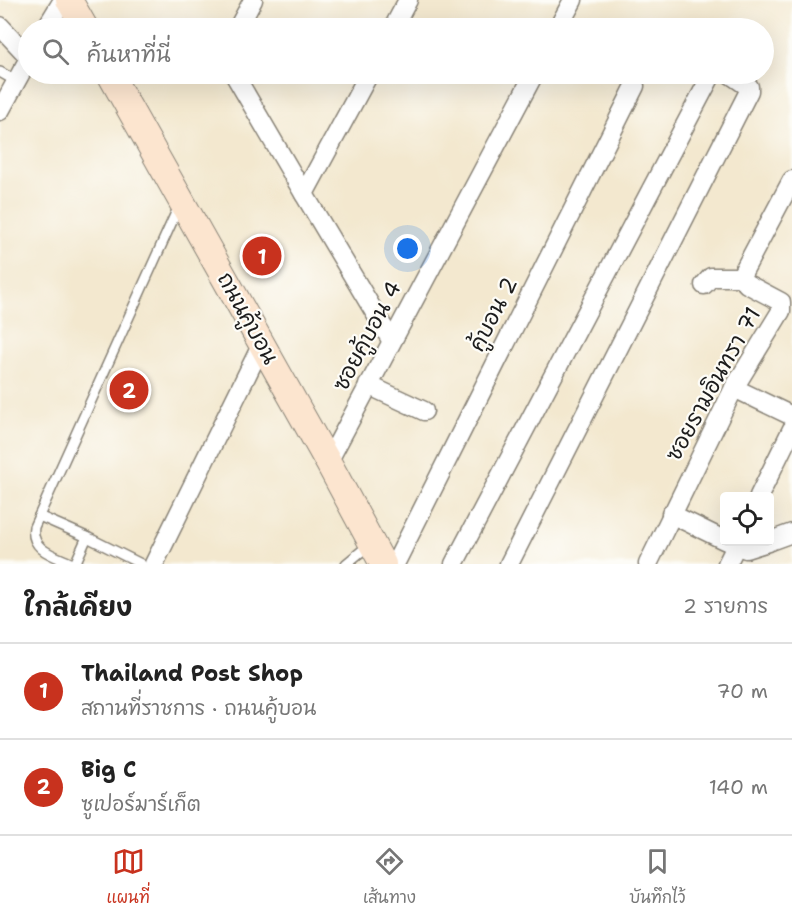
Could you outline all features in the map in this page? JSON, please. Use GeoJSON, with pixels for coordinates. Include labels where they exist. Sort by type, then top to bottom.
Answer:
{"type":"FeatureCollection","features":[{"type":"Feature","properties":{"kind":"main road"},"geometry":{"type":"LineString","coordinates":[[69,0],[79,18]]}},
{"type":"Feature","properties":{"kind":"main road","name":"ถนนคู้บอน"},"geometry":{"type":"LineString","coordinates":[[116,84],[378,553]]}},
{"type":"Feature","properties":{"kind":"street"},"geometry":{"type":"LineString","coordinates":[[52,18],[63,0]]}},
{"type":"Feature","properties":{"kind":"street"},"geometry":{"type":"LineString","coordinates":[[243,18],[253,0]]}},
{"type":"Feature","properties":{"kind":"street"},"geometry":{"type":"LineString","coordinates":[[398,18],[408,0]]}},
{"type":"Feature","properties":{"kind":"street"},"geometry":{"type":"LineString","coordinates":[[563,18],[573,0]]}},
{"type":"Feature","properties":{"kind":"street"},"geometry":{"type":"LineString","coordinates":[[0,26],[18,47]]}},
{"type":"Feature","properties":{"kind":"street"},"geometry":{"type":"LineString","coordinates":[[0,111],[8,76]]}},
{"type":"Feature","properties":{"kind":"street"},"geometry":{"type":"LineString","coordinates":[[240,84],[391,340]]}},
{"type":"Feature","properties":{"kind":"street"},"geometry":{"type":"LineString","coordinates":[[304,194],[364,84]]}},
{"type":"Feature","properties":{"kind":"street","name":"ซอยคู้บอน 4"},"geometry":{"type":"LineString","coordinates":[[328,462],[529,84]]}},
{"type":"Feature","properties":{"kind":"street"},"geometry":{"type":"LineString","coordinates":[[454,564],[707,84]]}},
{"type":"Feature","properties":{"kind":"street"},"geometry":{"type":"LineString","coordinates":[[508,564],[749,91],[747,84]]}},
{"type":"Feature","properties":{"kind":"street","name":"คู้บอน 2"},"geometry":{"type":"LineString","coordinates":[[395,564],[635,86]]}},
{"type":"Feature","properties":{"kind":"street","name":"ซอยรามอินทรา 71"},"geometry":{"type":"LineString","coordinates":[[648,564],[734,388],[781,311],[781,302],[747,284],[742,274],[792,180]]}},
{"type":"Feature","properties":{"kind":"street"},"geometry":{"type":"LineString","coordinates":[[704,285],[711,277],[742,277]]}},
{"type":"Feature","properties":{"kind":"street"},"geometry":{"type":"LineString","coordinates":[[154,564],[262,344]]}},
{"type":"Feature","properties":{"kind":"street"},"geometry":{"type":"LineString","coordinates":[[368,385],[424,411]]}},
{"type":"Feature","properties":{"kind":"street"},"geometry":{"type":"LineString","coordinates":[[734,388],[792,416]]}},
{"type":"Feature","properties":{"kind":"street"},"geometry":{"type":"LineString","coordinates":[[761,492],[792,429]]}},
{"type":"Feature","properties":{"kind":"street"},"geometry":{"type":"LineString","coordinates":[[671,514],[720,536]]}},
{"type":"Feature","properties":{"kind":"street"},"geometry":{"type":"LineString","coordinates":[[774,539],[792,533]]}},
{"type":"Feature","properties":{"kind":"street"},"geometry":{"type":"LineString","coordinates":[[727,564],[731,546]]}},
{"type":"Feature","properties":{"kind":"street"},"geometry":{"type":"LineString","coordinates":[[740,546],[746,549],[755,546]]}},
{"type":"Feature","properties":{"kind":"lane"},"geometry":{"type":"LineString","coordinates":[[87,537],[74,564],[40,548],[36,543],[34,530],[181,201]]}},
{"type":"Feature","properties":{"kind":"lane"},"geometry":{"type":"LineString","coordinates":[[39,516],[141,564]]}},
{"type":"Feature","properties":{"kind":"lane"},"geometry":{"type":"LineString","coordinates":[[346,564],[378,553]]}},
{"type":"Feature","properties":{"kind":"place","name":"Thailand Post Shop"},"geometry":{"type":"Point","coordinates":[262,256]}},
{"type":"Feature","properties":{"kind":"place","name":"Big C"},"geometry":{"type":"Point","coordinates":[129,390]}}]}
